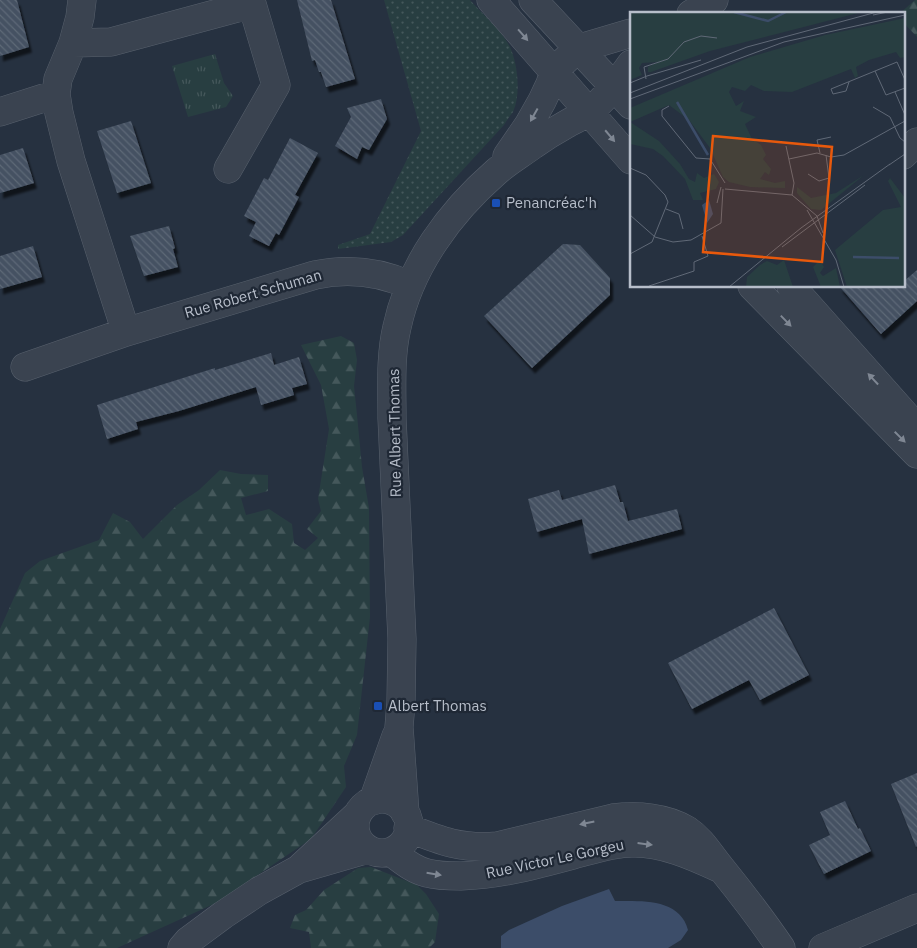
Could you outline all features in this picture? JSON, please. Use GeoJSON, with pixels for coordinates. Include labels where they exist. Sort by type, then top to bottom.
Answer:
{"type":"FeatureCollection","features":[{"type":"Feature","properties":{"kind":"street"},"geometry":{"type":"LineString","coordinates":[[82,0],[80,17],[73,43],[58,79],[56,94],[63,135],[126,332]]}},
{"type":"Feature","properties":{"kind":"street"},"geometry":{"type":"LineString","coordinates":[[492,0],[630,159]]}},
{"type":"Feature","properties":{"kind":"street"},"geometry":{"type":"LineString","coordinates":[[533,0],[622,96]]}},
{"type":"Feature","properties":{"kind":"street"},"geometry":{"type":"LineString","coordinates":[[694,12],[714,0]]}},
{"type":"Feature","properties":{"kind":"street"},"geometry":{"type":"LineString","coordinates":[[73,43],[111,42],[251,2],[276,85],[228,169]]}},
{"type":"Feature","properties":{"kind":"street"},"geometry":{"type":"LineString","coordinates":[[554,71],[577,49],[630,33]]}},
{"type":"Feature","properties":{"kind":"street","name":"Rue Albert Thomas"},"geometry":{"type":"LineString","coordinates":[[496,172],[551,133],[622,96],[630,68]]}},
{"type":"Feature","properties":{"kind":"street","name":"Rue Albert Thomas"},"geometry":{"type":"LineString","coordinates":[[407,821],[399,727],[402,639],[392,382],[397,327],[409,285],[422,261],[442,230],[496,172],[529,124],[550,84],[554,71]]}},
{"type":"Feature","properties":{"kind":"street"},"geometry":{"type":"LineString","coordinates":[[0,112],[56,94]]}},
{"type":"Feature","properties":{"kind":"street"},"geometry":{"type":"LineString","coordinates":[[904,154],[917,142]]}},
{"type":"Feature","properties":{"kind":"street","name":"Rue Robert Schuman"},"geometry":{"type":"LineString","coordinates":[[25,367],[126,332],[328,272],[373,273],[409,285]]}},
{"type":"Feature","properties":{"kind":"street"},"geometry":{"type":"LineString","coordinates":[[754,288],[917,454]]}},
{"type":"Feature","properties":{"kind":"street"},"geometry":{"type":"LineString","coordinates":[[793,288],[917,428]]}},
{"type":"Feature","properties":{"kind":"street","name":"Rue Albert Thomas"},"geometry":{"type":"LineString","coordinates":[[299,869],[365,808],[399,727]]}},
{"type":"Feature","properties":{"kind":"street"},"geometry":{"type":"LineString","coordinates":[[384,799],[400,806],[407,821],[406,837],[401,845],[379,850],[361,843],[356,835],[354,826],[365,808],[384,799]]}},
{"type":"Feature","properties":{"kind":"street","name":"Rue Victor Le Gorgeu"},"geometry":{"type":"LineString","coordinates":[[407,821],[452,844],[479,847],[497,846],[628,816],[646,817],[667,822],[688,831],[699,840],[738,888],[781,948]]}},
{"type":"Feature","properties":{"kind":"street","name":"Rue Victor Le Gorgeu"},"geometry":{"type":"LineString","coordinates":[[379,850],[426,873],[446,876],[476,876],[502,872],[600,848],[632,843],[646,843],[661,847],[692,856],[721,868]]}},
{"type":"Feature","properties":{"kind":"street","name":"Rue Albert Thomas"},"geometry":{"type":"LineString","coordinates":[[182,948],[188,941],[223,915],[259,891],[299,869],[379,850]]}},
{"type":"Feature","properties":{"kind":"street"},"geometry":{"type":"LineString","coordinates":[[823,948],[917,908]]}},
{"type":"Feature","properties":{"kind":"green space"},"geometry":{"type":"Polygon","coordinates":[[[384,0],[470,0],[497,28],[510,47],[517,71],[517,97],[513,112],[504,125],[403,235],[391,242],[338,249],[338,245],[370,234],[421,131],[384,0]]]}},
{"type":"Feature","properties":{"kind":"green space"},"geometry":{"type":"Polygon","coordinates":[[[917,0],[917,37],[904,23],[904,12],[901,12],[917,0]]]}},
{"type":"Feature","properties":{"kind":"green space"},"geometry":{"type":"Polygon","coordinates":[[[215,54],[224,83],[233,96],[226,107],[188,117],[172,66],[215,54]]]}},
{"type":"Feature","properties":{"kind":"green space"},"geometry":{"type":"Polygon","coordinates":[[[341,336],[354,343],[357,360],[354,386],[362,467],[369,508],[370,617],[357,735],[344,766],[346,787],[311,839],[216,903],[117,948],[0,948],[0,629],[25,573],[40,561],[99,540],[113,513],[130,522],[143,539],[177,505],[199,490],[220,470],[241,474],[268,475],[268,491],[241,498],[246,515],[269,509],[292,524],[294,543],[305,550],[318,538],[307,529],[321,511],[318,499],[329,429],[321,385],[301,345],[341,336]]]}},
{"type":"Feature","properties":{"kind":"green space"},"geometry":{"type":"Polygon","coordinates":[[[371,867],[417,885],[426,894],[439,914],[435,942],[429,948],[311,948],[309,932],[290,928],[295,915],[306,910],[324,890],[358,868],[371,867]]]}},
{"type":"Feature","properties":{"kind":"water"},"geometry":{"type":"Polygon","coordinates":[[[609,889],[615,901],[647,902],[668,907],[677,912],[684,920],[688,930],[681,940],[668,948],[501,948],[501,936],[509,930],[562,906],[609,889]]]}},
{"type":"Feature","properties":{"kind":"building"},"geometry":{"type":"Polygon","coordinates":[[[0,0],[17,0],[29,47],[0,56],[0,0]]]}},
{"type":"Feature","properties":{"kind":"building"},"geometry":{"type":"Polygon","coordinates":[[[297,0],[331,0],[355,79],[326,87],[315,60],[312,61],[297,0]]]}},
{"type":"Feature","properties":{"kind":"building"},"geometry":{"type":"Polygon","coordinates":[[[381,99],[387,119],[369,150],[362,147],[357,159],[335,146],[351,117],[347,108],[381,99]]]}},
{"type":"Feature","properties":{"kind":"building"},"geometry":{"type":"Polygon","coordinates":[[[131,121],[151,183],[117,193],[97,131],[131,121]]]}},
{"type":"Feature","properties":{"kind":"building"},"geometry":{"type":"Polygon","coordinates":[[[290,138],[318,153],[295,195],[299,197],[279,235],[276,233],[269,246],[249,236],[256,222],[244,216],[264,178],[268,180],[290,138]]]}},
{"type":"Feature","properties":{"kind":"building"},"geometry":{"type":"Polygon","coordinates":[[[23,148],[34,183],[0,193],[0,155],[23,148]]]}},
{"type":"Feature","properties":{"kind":"building"},"geometry":{"type":"Polygon","coordinates":[[[169,226],[178,267],[144,276],[130,236],[169,226]]]}},
{"type":"Feature","properties":{"kind":"building"},"geometry":{"type":"Polygon","coordinates":[[[563,244],[580,245],[610,278],[610,295],[532,368],[484,316],[563,244]]]}},
{"type":"Feature","properties":{"kind":"building"},"geometry":{"type":"Polygon","coordinates":[[[33,246],[42,277],[0,289],[0,256],[33,246]]]}},
{"type":"Feature","properties":{"kind":"building"},"geometry":{"type":"Polygon","coordinates":[[[917,270],[917,301],[881,334],[841,288],[904,288],[904,281],[917,270]]]}},
{"type":"Feature","properties":{"kind":"building"},"geometry":{"type":"Polygon","coordinates":[[[271,353],[274,365],[299,357],[307,384],[292,388],[294,395],[261,405],[256,387],[136,422],[138,429],[107,439],[97,405],[215,368],[215,370],[271,353]]]}},
{"type":"Feature","properties":{"kind":"building"},"geometry":{"type":"Polygon","coordinates":[[[615,485],[620,502],[623,502],[628,521],[677,509],[682,529],[589,554],[582,519],[537,532],[528,499],[559,490],[562,500],[615,485]]]}},
{"type":"Feature","properties":{"kind":"building"},"geometry":{"type":"Polygon","coordinates":[[[774,608],[809,675],[760,700],[749,680],[692,709],[668,663],[774,608]]]}},
{"type":"Feature","properties":{"kind":"building"},"geometry":{"type":"Polygon","coordinates":[[[917,773],[917,846],[916,847],[891,784],[917,773]]]}},
{"type":"Feature","properties":{"kind":"building"},"geometry":{"type":"Polygon","coordinates":[[[845,801],[871,851],[824,874],[809,845],[830,835],[820,812],[845,801]]]}},
{"type":"Feature","properties":{"kind":"place","name":"Penancréac'h"},"geometry":{"type":"Point","coordinates":[496,203]}},
{"type":"Feature","properties":{"kind":"place","name":"Albert Thomas"},"geometry":{"type":"Point","coordinates":[378,706]}}]}
